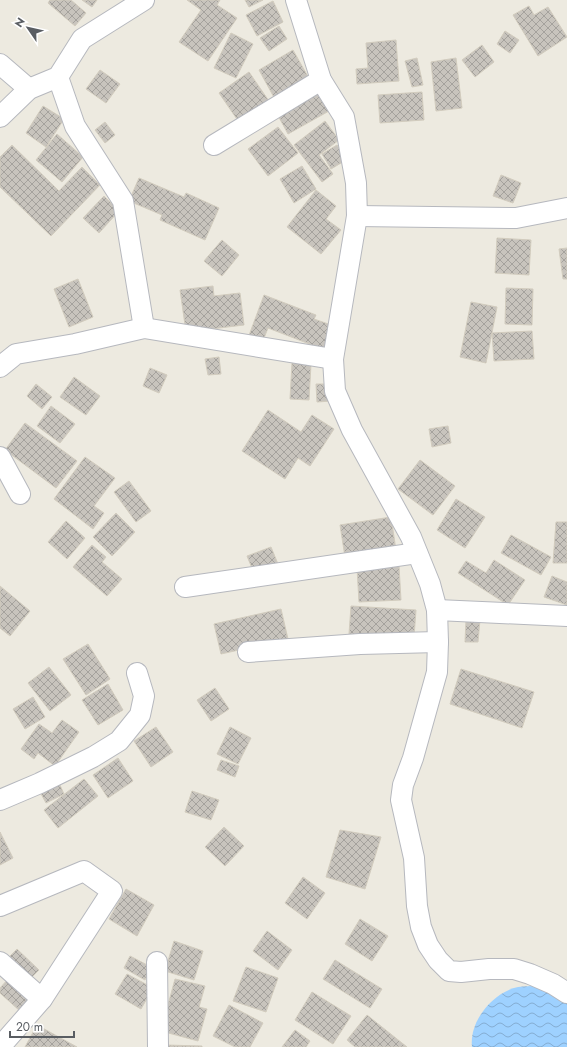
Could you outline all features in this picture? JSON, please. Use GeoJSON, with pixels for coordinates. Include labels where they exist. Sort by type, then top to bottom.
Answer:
{"type":"FeatureCollection","features":[{"type":"Feature","properties":{"kind":"street"},"geometry":{"type":"LineString","coordinates":[[0,117],[29,89],[58,77],[82,39],[144,0]]}},
{"type":"Feature","properties":{"kind":"street"},"geometry":{"type":"LineString","coordinates":[[296,0],[321,80],[344,117],[356,183],[357,216],[333,359],[335,391],[352,430],[411,537],[430,584],[436,610],[438,642],[436,672],[414,758],[403,785],[401,800],[414,858],[417,906],[421,927],[428,945],[438,960],[449,970],[461,972],[489,969],[514,969],[530,974],[567,993]]}},
{"type":"Feature","properties":{"kind":"street"},"geometry":{"type":"LineString","coordinates":[[0,64],[29,89]]}},
{"type":"Feature","properties":{"kind":"street"},"geometry":{"type":"LineString","coordinates":[[58,77],[75,126],[123,201],[144,328]]}},
{"type":"Feature","properties":{"kind":"street"},"geometry":{"type":"LineString","coordinates":[[214,145],[321,80]]}},
{"type":"Feature","properties":{"kind":"street"},"geometry":{"type":"LineString","coordinates":[[357,216],[516,218],[567,208]]}},
{"type":"Feature","properties":{"kind":"street"},"geometry":{"type":"LineString","coordinates":[[0,367],[16,354],[75,344],[144,328],[333,359]]}},
{"type":"Feature","properties":{"kind":"street"},"geometry":{"type":"LineString","coordinates":[[0,457],[20,494]]}},
{"type":"Feature","properties":{"kind":"street"},"geometry":{"type":"LineString","coordinates":[[185,587],[417,553]]}},
{"type":"Feature","properties":{"kind":"street"},"geometry":{"type":"LineString","coordinates":[[436,610],[567,616]]}},
{"type":"Feature","properties":{"kind":"street"},"geometry":{"type":"LineString","coordinates":[[248,652],[360,644],[438,642]]}},
{"type":"Feature","properties":{"kind":"street"},"geometry":{"type":"LineString","coordinates":[[0,800],[40,783],[93,757],[118,741],[140,716],[144,696],[137,674]]}},
{"type":"Feature","properties":{"kind":"street"},"geometry":{"type":"LineString","coordinates":[[0,906],[84,871],[112,891],[42,999],[0,1047]]}},
{"type":"Feature","properties":{"kind":"street"},"geometry":{"type":"LineString","coordinates":[[0,962],[42,999]]}},
{"type":"Feature","properties":{"kind":"street"},"geometry":{"type":"LineString","coordinates":[[157,962],[158,1047]]}},
{"type":"Feature","properties":{"kind":"water"},"geometry":{"type":"Polygon","coordinates":[[[537,986],[567,999],[567,1047],[472,1047],[474,1027],[484,1009],[492,1001],[509,990],[518,987],[537,986]]]}},
{"type":"Feature","properties":{"kind":"building"},"geometry":{"type":"Polygon","coordinates":[[[50,0],[71,0],[86,13],[75,26],[48,3],[50,0]]]}},
{"type":"Feature","properties":{"kind":"building"},"geometry":{"type":"Polygon","coordinates":[[[82,0],[97,0],[92,7],[82,0]]]}},
{"type":"Feature","properties":{"kind":"building"},"geometry":{"type":"Polygon","coordinates":[[[187,0],[220,0],[217,5],[237,18],[208,61],[179,42],[201,10],[187,0]]]}},
{"type":"Feature","properties":{"kind":"building"},"geometry":{"type":"Polygon","coordinates":[[[245,0],[263,0],[249,7],[245,0]]]}},
{"type":"Feature","properties":{"kind":"building"},"geometry":{"type":"Polygon","coordinates":[[[273,1],[283,22],[257,36],[246,15],[273,1]]]}},
{"type":"Feature","properties":{"kind":"building"},"geometry":{"type":"Polygon","coordinates":[[[529,6],[534,15],[548,7],[567,37],[538,56],[513,15],[529,6]]]}},
{"type":"Feature","properties":{"kind":"building"},"geometry":{"type":"Polygon","coordinates":[[[279,26],[287,39],[269,51],[260,38],[279,26]]]}},
{"type":"Feature","properties":{"kind":"building"},"geometry":{"type":"Polygon","coordinates":[[[505,31],[519,40],[510,53],[497,44],[505,31]]]}},
{"type":"Feature","properties":{"kind":"building"},"geometry":{"type":"Polygon","coordinates":[[[231,33],[253,44],[236,78],[214,68],[231,33]]]}},
{"type":"Feature","properties":{"kind":"building"},"geometry":{"type":"Polygon","coordinates":[[[396,40],[399,81],[357,84],[356,69],[368,68],[366,43],[396,40]]]}},
{"type":"Feature","properties":{"kind":"building"},"geometry":{"type":"Polygon","coordinates":[[[482,45],[494,62],[475,77],[462,60],[482,45]]]}},
{"type":"Feature","properties":{"kind":"building"},"geometry":{"type":"Polygon","coordinates":[[[293,50],[311,82],[276,101],[259,70],[293,50]]]}},
{"type":"Feature","properties":{"kind":"building"},"geometry":{"type":"Polygon","coordinates":[[[417,58],[423,85],[412,87],[405,61],[417,58]]]}},
{"type":"Feature","properties":{"kind":"building"},"geometry":{"type":"Polygon","coordinates":[[[456,58],[462,108],[436,111],[431,62],[456,58]]]}},
{"type":"Feature","properties":{"kind":"building"},"geometry":{"type":"Polygon","coordinates":[[[100,70],[120,84],[106,103],[86,89],[100,70]]]}},
{"type":"Feature","properties":{"kind":"building"},"geometry":{"type":"Polygon","coordinates":[[[249,72],[271,104],[241,125],[219,93],[249,72]]]}},
{"type":"Feature","properties":{"kind":"building"},"geometry":{"type":"Polygon","coordinates":[[[316,87],[329,111],[288,134],[275,110],[316,87]]]}},
{"type":"Feature","properties":{"kind":"building"},"geometry":{"type":"Polygon","coordinates":[[[422,92],[424,120],[380,123],[378,95],[422,92]]]}},
{"type":"Feature","properties":{"kind":"building"},"geometry":{"type":"Polygon","coordinates":[[[43,106],[64,119],[46,147],[26,133],[43,106]]]}},
{"type":"Feature","properties":{"kind":"building"},"geometry":{"type":"Polygon","coordinates":[[[325,121],[339,140],[319,155],[333,174],[322,182],[294,145],[325,121]]]}},
{"type":"Feature","properties":{"kind":"building"},"geometry":{"type":"Polygon","coordinates":[[[105,122],[115,135],[105,143],[95,130],[105,122]]]}},
{"type":"Feature","properties":{"kind":"building"},"geometry":{"type":"Polygon","coordinates":[[[278,127],[298,153],[268,176],[248,149],[278,127]]]}},
{"type":"Feature","properties":{"kind":"building"},"geometry":{"type":"Polygon","coordinates":[[[57,134],[83,157],[62,182],[36,160],[57,134]]]}},
{"type":"Feature","properties":{"kind":"building"},"geometry":{"type":"Polygon","coordinates":[[[12,145],[59,191],[82,167],[100,185],[51,236],[0,187],[0,157],[12,145]]]}},
{"type":"Feature","properties":{"kind":"building"},"geometry":{"type":"Polygon","coordinates":[[[337,145],[346,160],[331,169],[322,154],[337,145]]]}},
{"type":"Feature","properties":{"kind":"building"},"geometry":{"type":"Polygon","coordinates":[[[302,166],[316,189],[294,203],[280,179],[302,166]]]}},
{"type":"Feature","properties":{"kind":"building"},"geometry":{"type":"Polygon","coordinates":[[[501,175],[521,183],[513,203],[493,196],[501,175]]]}},
{"type":"Feature","properties":{"kind":"building"},"geometry":{"type":"Polygon","coordinates":[[[139,178],[184,197],[186,193],[219,208],[205,240],[160,220],[162,215],[129,201],[139,178]]]}},
{"type":"Feature","properties":{"kind":"building"},"geometry":{"type":"Polygon","coordinates":[[[316,190],[336,206],[326,219],[341,230],[321,254],[287,227],[316,190]]]}},
{"type":"Feature","properties":{"kind":"building"},"geometry":{"type":"Polygon","coordinates":[[[104,196],[119,211],[99,233],[83,218],[104,196]]]}},
{"type":"Feature","properties":{"kind":"building"},"geometry":{"type":"Polygon","coordinates":[[[497,238],[531,240],[529,275],[495,273],[497,238]]]}},
{"type":"Feature","properties":{"kind":"building"},"geometry":{"type":"Polygon","coordinates":[[[222,240],[239,255],[222,276],[204,261],[222,240]]]}},
{"type":"Feature","properties":{"kind":"building"},"geometry":{"type":"Polygon","coordinates":[[[567,248],[567,279],[563,279],[559,249],[567,248]]]}},
{"type":"Feature","properties":{"kind":"building"},"geometry":{"type":"Polygon","coordinates":[[[78,279],[93,317],[69,327],[54,289],[78,279]]]}},
{"type":"Feature","properties":{"kind":"building"},"geometry":{"type":"Polygon","coordinates":[[[213,286],[214,296],[240,293],[244,325],[186,332],[180,290],[213,286]]]}},
{"type":"Feature","properties":{"kind":"building"},"geometry":{"type":"Polygon","coordinates":[[[506,288],[533,289],[532,325],[505,324],[506,288]]]}},
{"type":"Feature","properties":{"kind":"building"},"geometry":{"type":"Polygon","coordinates":[[[264,295],[316,315],[314,319],[334,326],[325,350],[268,328],[262,343],[248,338],[264,295]]]}},
{"type":"Feature","properties":{"kind":"building"},"geometry":{"type":"Polygon","coordinates":[[[471,302],[497,307],[486,363],[460,357],[471,302]]]}},
{"type":"Feature","properties":{"kind":"building"},"geometry":{"type":"Polygon","coordinates":[[[532,331],[534,359],[494,361],[492,333],[532,331]]]}},
{"type":"Feature","properties":{"kind":"building"},"geometry":{"type":"Polygon","coordinates":[[[219,357],[221,374],[208,375],[205,359],[219,357]]]}},
{"type":"Feature","properties":{"kind":"building"},"geometry":{"type":"Polygon","coordinates":[[[292,363],[311,364],[309,400],[290,399],[292,363]]]}},
{"type":"Feature","properties":{"kind":"building"},"geometry":{"type":"Polygon","coordinates":[[[150,368],[167,375],[159,393],[143,386],[150,368]]]}},
{"type":"Feature","properties":{"kind":"building"},"geometry":{"type":"Polygon","coordinates":[[[74,377],[100,396],[86,415],[60,397],[74,377]]]}},
{"type":"Feature","properties":{"kind":"building"},"geometry":{"type":"Polygon","coordinates":[[[36,384],[52,397],[42,409],[27,396],[36,384]]]}},
{"type":"Feature","properties":{"kind":"building"},"geometry":{"type":"Polygon","coordinates":[[[316,384],[331,384],[331,401],[317,402],[316,384]]]}},
{"type":"Feature","properties":{"kind":"building"},"geometry":{"type":"Polygon","coordinates":[[[51,406],[75,424],[60,443],[37,426],[51,406]]]}},
{"type":"Feature","properties":{"kind":"building"},"geometry":{"type":"Polygon","coordinates":[[[268,410],[301,432],[312,415],[334,429],[310,466],[298,458],[285,479],[242,451],[268,410]]]}},
{"type":"Feature","properties":{"kind":"building"},"geometry":{"type":"Polygon","coordinates":[[[25,423],[77,461],[56,488],[5,450],[25,423]]]}},
{"type":"Feature","properties":{"kind":"building"},"geometry":{"type":"Polygon","coordinates":[[[448,426],[451,443],[432,447],[429,429],[448,426]]]}},
{"type":"Feature","properties":{"kind":"building"},"geometry":{"type":"Polygon","coordinates":[[[85,457],[115,478],[94,506],[104,513],[93,529],[54,499],[85,457]]]}},
{"type":"Feature","properties":{"kind":"building"},"geometry":{"type":"Polygon","coordinates":[[[420,460],[455,486],[433,515],[398,489],[420,460]]]}},
{"type":"Feature","properties":{"kind":"building"},"geometry":{"type":"Polygon","coordinates":[[[129,481],[151,511],[136,522],[114,492],[129,481]]]}},
{"type":"Feature","properties":{"kind":"building"},"geometry":{"type":"Polygon","coordinates":[[[456,499],[485,517],[465,548],[437,530],[456,499]]]}},
{"type":"Feature","properties":{"kind":"building"},"geometry":{"type":"Polygon","coordinates":[[[116,513],[135,532],[112,556],[93,537],[116,513]]]}},
{"type":"Feature","properties":{"kind":"building"},"geometry":{"type":"Polygon","coordinates":[[[391,517],[396,550],[345,557],[340,525],[391,517]]]}},
{"type":"Feature","properties":{"kind":"building"},"geometry":{"type":"Polygon","coordinates":[[[66,521],[85,538],[67,559],[48,542],[66,521]]]}},
{"type":"Feature","properties":{"kind":"building"},"geometry":{"type":"Polygon","coordinates":[[[556,522],[567,522],[567,563],[553,563],[556,522]]]}},
{"type":"Feature","properties":{"kind":"building"},"geometry":{"type":"Polygon","coordinates":[[[511,535],[551,557],[541,575],[501,553],[511,535]]]}},
{"type":"Feature","properties":{"kind":"building"},"geometry":{"type":"Polygon","coordinates":[[[92,545],[106,557],[102,562],[122,579],[107,596],[73,567],[92,545]]]}},
{"type":"Feature","properties":{"kind":"building"},"geometry":{"type":"Polygon","coordinates":[[[271,547],[278,564],[254,573],[247,556],[271,547]]]}},
{"type":"Feature","properties":{"kind":"building"},"geometry":{"type":"Polygon","coordinates":[[[494,560],[525,580],[508,605],[458,573],[466,561],[486,573],[494,560]]]}},
{"type":"Feature","properties":{"kind":"building"},"geometry":{"type":"Polygon","coordinates":[[[399,566],[401,600],[359,602],[357,568],[399,566]]]}},
{"type":"Feature","properties":{"kind":"building"},"geometry":{"type":"Polygon","coordinates":[[[552,576],[567,582],[567,605],[544,597],[552,576]]]}},
{"type":"Feature","properties":{"kind":"building"},"geometry":{"type":"Polygon","coordinates":[[[0,586],[30,611],[10,636],[0,628],[0,586]]]}},
{"type":"Feature","properties":{"kind":"building"},"geometry":{"type":"Polygon","coordinates":[[[351,606],[416,610],[414,637],[349,634],[351,606]]]}},
{"type":"Feature","properties":{"kind":"building"},"geometry":{"type":"Polygon","coordinates":[[[281,609],[288,639],[221,654],[214,624],[281,609]]]}},
{"type":"Feature","properties":{"kind":"building"},"geometry":{"type":"Polygon","coordinates":[[[466,620],[480,620],[478,642],[465,642],[466,620]]]}},
{"type":"Feature","properties":{"kind":"building"},"geometry":{"type":"Polygon","coordinates":[[[88,644],[110,679],[86,695],[63,659],[88,644]]]}},
{"type":"Feature","properties":{"kind":"building"},"geometry":{"type":"Polygon","coordinates":[[[49,667],[71,695],[50,711],[28,683],[49,667]]]}},
{"type":"Feature","properties":{"kind":"building"},"geometry":{"type":"Polygon","coordinates":[[[461,669],[534,692],[522,728],[450,704],[461,669]]]}},
{"type":"Feature","properties":{"kind":"building"},"geometry":{"type":"Polygon","coordinates":[[[108,684],[123,710],[98,725],[82,700],[108,684]]]}},
{"type":"Feature","properties":{"kind":"building"},"geometry":{"type":"Polygon","coordinates":[[[215,688],[229,709],[211,721],[197,700],[215,688]]]}},
{"type":"Feature","properties":{"kind":"building"},"geometry":{"type":"Polygon","coordinates":[[[33,697],[45,717],[25,729],[13,709],[33,697]]]}},
{"type":"Feature","properties":{"kind":"building"},"geometry":{"type":"Polygon","coordinates":[[[62,720],[79,732],[55,766],[38,753],[34,759],[21,749],[39,724],[52,733],[62,720]]]}},
{"type":"Feature","properties":{"kind":"building"},"geometry":{"type":"Polygon","coordinates":[[[156,727],[173,752],[151,767],[134,741],[156,727]]]}},
{"type":"Feature","properties":{"kind":"building"},"geometry":{"type":"Polygon","coordinates":[[[230,727],[251,738],[238,764],[217,754],[230,727]]]}},
{"type":"Feature","properties":{"kind":"building"},"geometry":{"type":"Polygon","coordinates":[[[118,758],[133,781],[108,798],[93,775],[118,758]]]}},
{"type":"Feature","properties":{"kind":"building"},"geometry":{"type":"Polygon","coordinates":[[[221,760],[239,766],[235,777],[217,770],[221,760]]]}},
{"type":"Feature","properties":{"kind":"building"},"geometry":{"type":"Polygon","coordinates":[[[84,779],[98,796],[58,828],[44,810],[84,779]]]}},
{"type":"Feature","properties":{"kind":"building"},"geometry":{"type":"Polygon","coordinates":[[[59,783],[64,794],[46,803],[40,792],[59,783]]]}},
{"type":"Feature","properties":{"kind":"building"},"geometry":{"type":"Polygon","coordinates":[[[192,791],[219,800],[211,820],[185,812],[192,791]]]}},
{"type":"Feature","properties":{"kind":"building"},"geometry":{"type":"Polygon","coordinates":[[[224,827],[244,846],[225,866],[205,847],[224,827]]]}},
{"type":"Feature","properties":{"kind":"building"},"geometry":{"type":"Polygon","coordinates":[[[340,830],[381,837],[365,889],[326,877],[340,830]]]}},
{"type":"Feature","properties":{"kind":"building"},"geometry":{"type":"Polygon","coordinates":[[[0,832],[13,858],[0,865],[0,832]]]}},
{"type":"Feature","properties":{"kind":"building"},"geometry":{"type":"Polygon","coordinates":[[[303,877],[325,893],[307,919],[285,903],[303,877]]]}},
{"type":"Feature","properties":{"kind":"building"},"geometry":{"type":"Polygon","coordinates":[[[126,889],[154,905],[137,936],[109,919],[126,889]]]}},
{"type":"Feature","properties":{"kind":"building"},"geometry":{"type":"Polygon","coordinates":[[[360,919],[388,936],[372,961],[345,944],[360,919]]]}},
{"type":"Feature","properties":{"kind":"building"},"geometry":{"type":"Polygon","coordinates":[[[267,931],[292,950],[278,970],[253,951],[267,931]]]}},
{"type":"Feature","properties":{"kind":"building"},"geometry":{"type":"Polygon","coordinates":[[[174,941],[203,951],[194,980],[165,971],[174,941]]]}},
{"type":"Feature","properties":{"kind":"building"},"geometry":{"type":"Polygon","coordinates":[[[17,949],[39,970],[27,982],[5,961],[17,949]]]}},
{"type":"Feature","properties":{"kind":"building"},"geometry":{"type":"Polygon","coordinates":[[[130,956],[151,967],[145,980],[124,968],[130,956]]]}},
{"type":"Feature","properties":{"kind":"building"},"geometry":{"type":"Polygon","coordinates":[[[335,960],[382,989],[370,1008],[323,979],[335,960]]]}},
{"type":"Feature","properties":{"kind":"building"},"geometry":{"type":"Polygon","coordinates":[[[246,967],[278,978],[266,1012],[233,1001],[246,967]]]}},
{"type":"Feature","properties":{"kind":"building"},"geometry":{"type":"Polygon","coordinates":[[[127,974],[153,988],[141,1009],[115,994],[127,974]]]}},
{"type":"Feature","properties":{"kind":"building"},"geometry":{"type":"Polygon","coordinates":[[[9,978],[31,999],[20,1011],[0,993],[0,988],[9,978]]]}},
{"type":"Feature","properties":{"kind":"building"},"geometry":{"type":"Polygon","coordinates":[[[175,979],[205,986],[199,1007],[207,1009],[198,1041],[161,1031],[175,979]]]}},
{"type":"Feature","properties":{"kind":"building"},"geometry":{"type":"Polygon","coordinates":[[[312,992],[351,1016],[333,1044],[295,1020],[312,992]]]}},
{"type":"Feature","properties":{"kind":"building"},"geometry":{"type":"Polygon","coordinates":[[[229,1005],[263,1023],[250,1047],[235,1047],[213,1036],[229,1005]]]}},
{"type":"Feature","properties":{"kind":"building"},"geometry":{"type":"Polygon","coordinates":[[[367,1015],[407,1047],[355,1047],[347,1040],[367,1015]]]}},
{"type":"Feature","properties":{"kind":"building"},"geometry":{"type":"Polygon","coordinates":[[[37,1025],[77,1047],[25,1047],[37,1025]]]}},
{"type":"Feature","properties":{"kind":"building"},"geometry":{"type":"Polygon","coordinates":[[[295,1030],[310,1041],[306,1047],[282,1047],[295,1030]]]}},
{"type":"Feature","properties":{"kind":"building"},"geometry":{"type":"Polygon","coordinates":[[[165,1045],[202,1046],[202,1047],[165,1047],[165,1045]]]}}]}
